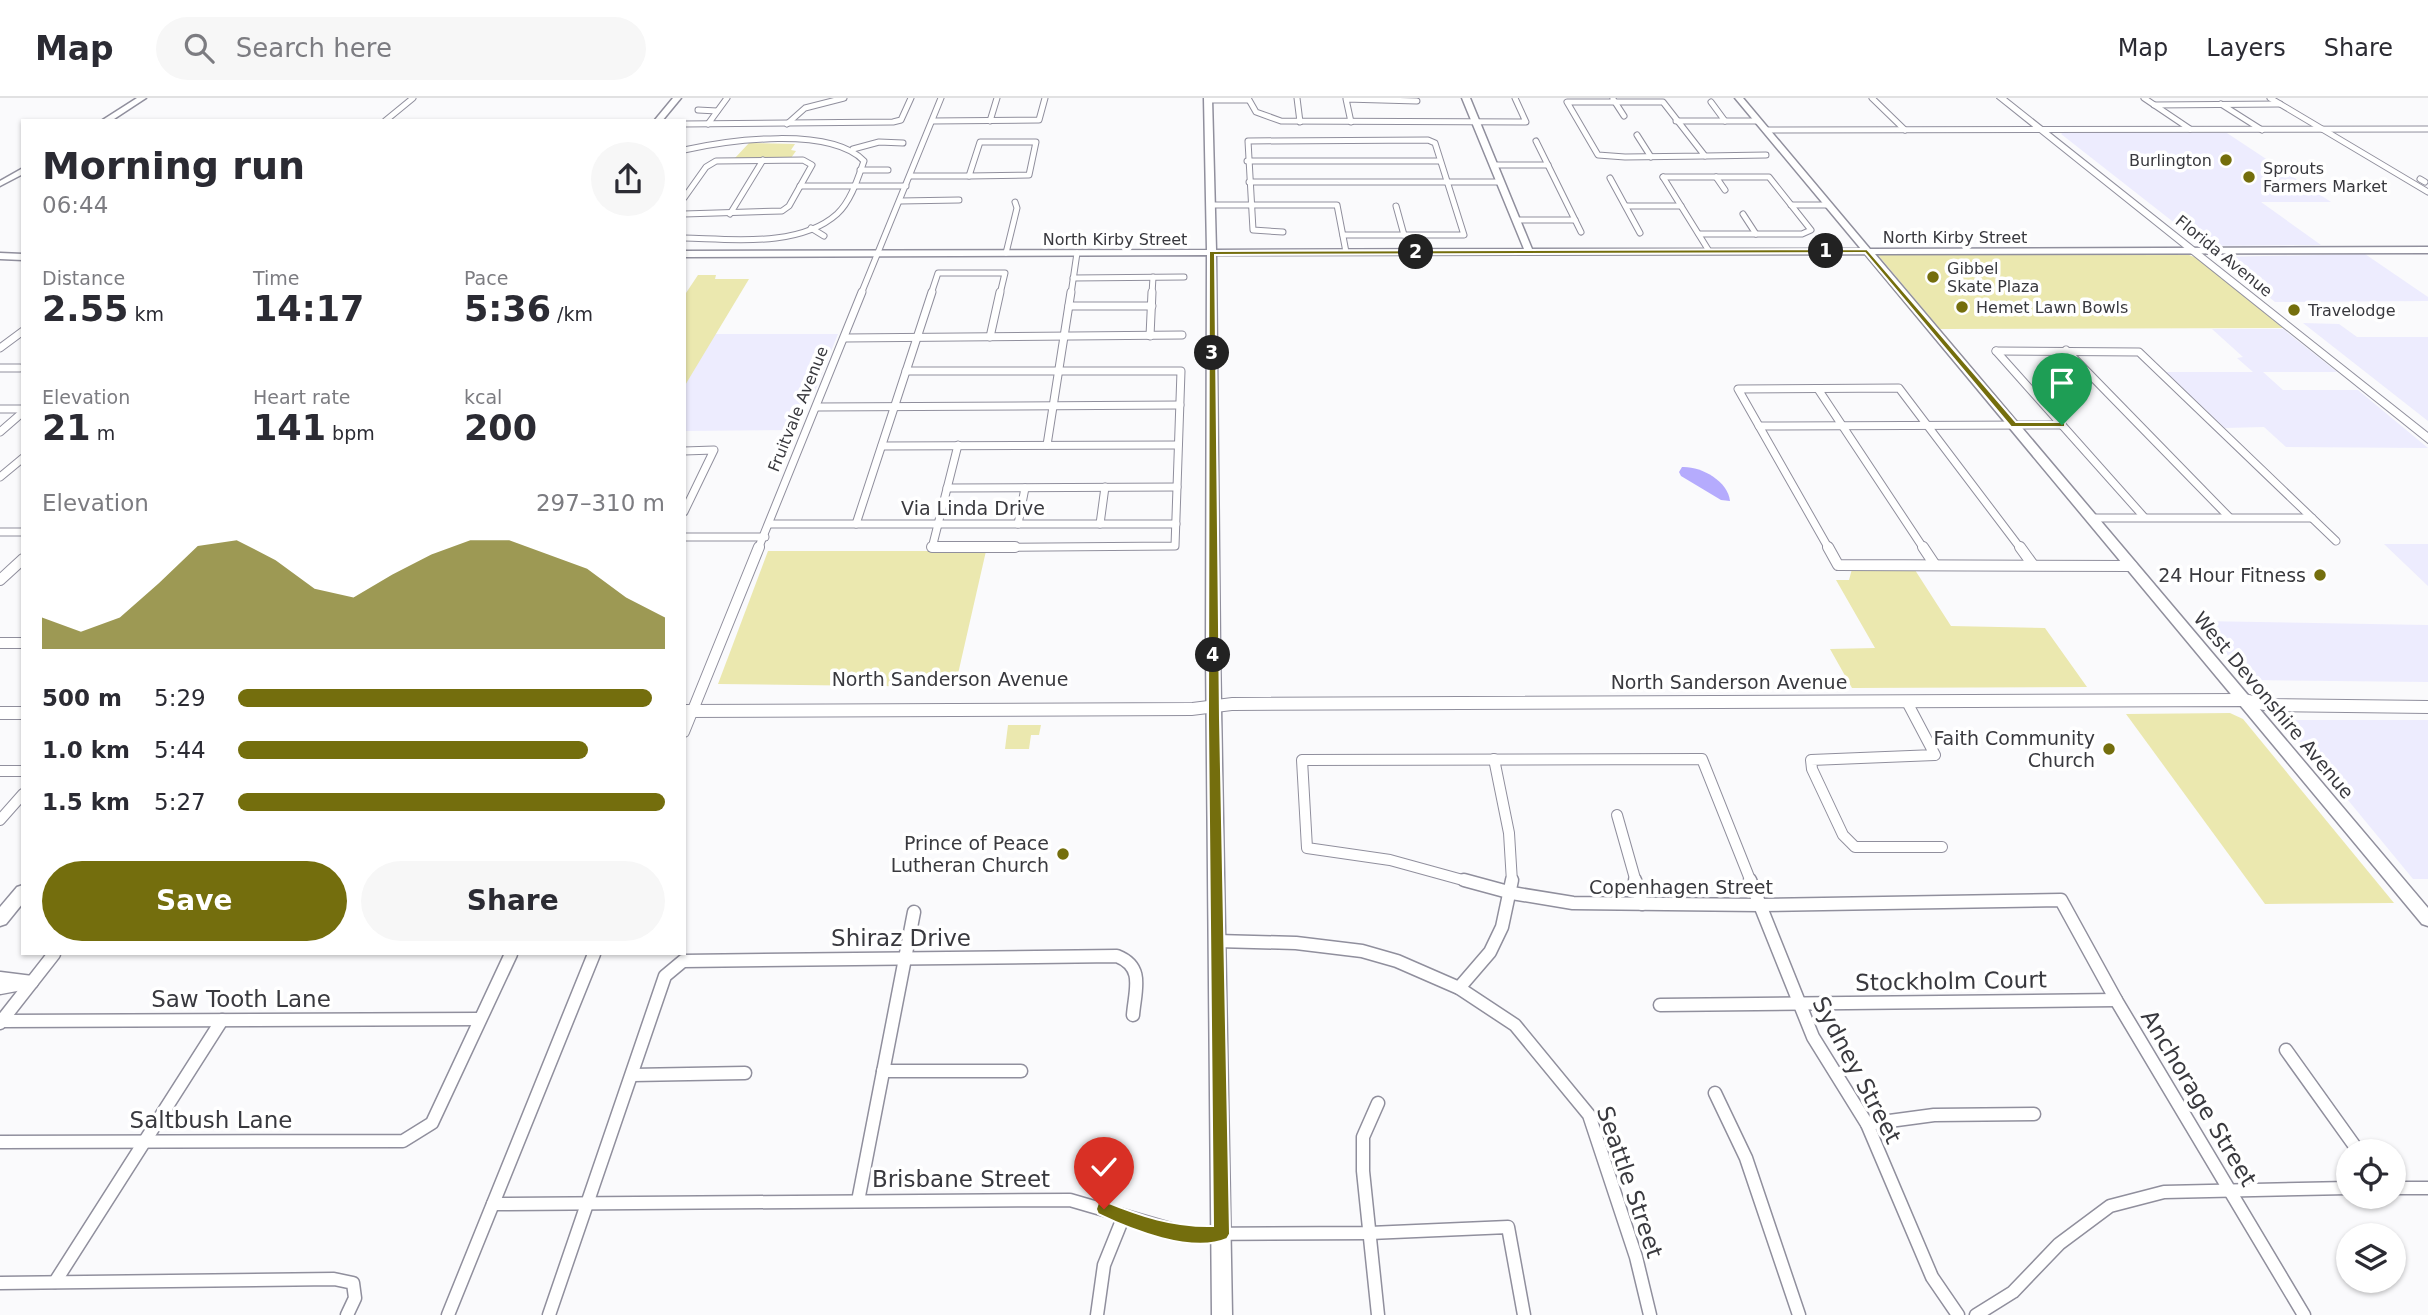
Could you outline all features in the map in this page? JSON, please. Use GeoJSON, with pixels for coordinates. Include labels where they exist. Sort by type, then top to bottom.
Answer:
{"type":"FeatureCollection","features":[{"type":"Feature","properties":{"kind":"highway","name":"North Sanderson Avenue"},"geometry":{"type":"LineString","coordinates":[[2244,700],[2261,696],[2428,697]]}},
{"type":"Feature","properties":{"kind":"highway","name":"North Sanderson Avenue"},"geometry":{"type":"LineString","coordinates":[[689,706],[961,700],[1195,699],[1214,705]]}},
{"type":"Feature","properties":{"kind":"highway"},"geometry":{"type":"LineString","coordinates":[[900,710],[905,706],[954,705],[961,700]]}},
{"type":"Feature","properties":{"kind":"highway","name":"North Sanderson Avenue"},"geometry":{"type":"LineString","coordinates":[[689,706],[900,710],[1195,709],[1214,705],[2244,700],[2269,705],[2428,707]]}},
{"type":"Feature","properties":{"kind":"highway"},"geometry":{"type":"LineString","coordinates":[[0,704],[21,704]]}},
{"type":"Feature","properties":{"kind":"highway"},"geometry":{"type":"LineString","coordinates":[[0,713],[21,713]]}},
{"type":"Feature","properties":{"kind":"main road","name":"Florida Avenue"},"geometry":{"type":"LineString","coordinates":[[2001,98],[2131,194],[2295,333],[2330,356]]}},
{"type":"Feature","properties":{"kind":"main road","name":"Florida Avenue"},"geometry":{"type":"LineString","coordinates":[[2010,98],[2085,165],[2330,356],[2428,439]]}},
{"type":"Feature","properties":{"kind":"main road"},"geometry":{"type":"LineString","coordinates":[[2085,165],[2131,194]]}},
{"type":"Feature","properties":{"kind":"main road"},"geometry":{"type":"LineString","coordinates":[[2117,190],[2161,218]]}},
{"type":"Feature","properties":{"kind":"main road"},"geometry":{"type":"LineString","coordinates":[[2330,356],[2428,429]]}},
{"type":"Feature","properties":{"kind":"street"},"geometry":{"type":"LineString","coordinates":[[108,119],[142,98]]}},
{"type":"Feature","properties":{"kind":"street"},"geometry":{"type":"LineString","coordinates":[[387,119],[413,98]]}},
{"type":"Feature","properties":{"kind":"street"},"geometry":{"type":"LineString","coordinates":[[660,119],[677,98]]}},
{"type":"Feature","properties":{"kind":"street"},"geometry":{"type":"LineString","coordinates":[[708,124],[727,98]]}},
{"type":"Feature","properties":{"kind":"street"},"geometry":{"type":"LineString","coordinates":[[787,124],[791,116],[803,108],[844,98]]}},
{"type":"Feature","properties":{"kind":"street"},"geometry":{"type":"LineString","coordinates":[[686,124],[901,120],[911,98]]}},
{"type":"Feature","properties":{"kind":"street","name":"Fruitvale Avenue"},"geometry":{"type":"LineString","coordinates":[[689,706],[765,537],[942,98]]}},
{"type":"Feature","properties":{"kind":"street"},"geometry":{"type":"LineString","coordinates":[[990,121],[997,98]]}},
{"type":"Feature","properties":{"kind":"street"},"geometry":{"type":"LineString","coordinates":[[932,121],[1039,120],[1045,98]]}},
{"type":"Feature","properties":{"kind":"street"},"geometry":{"type":"LineString","coordinates":[[1297,98],[1300,122]]}},
{"type":"Feature","properties":{"kind":"street"},"geometry":{"type":"LineString","coordinates":[[1466,98],[1529,252]]}},
{"type":"Feature","properties":{"kind":"street"},"geometry":{"type":"LineString","coordinates":[[1222,1315],[1208,99],[1248,99],[1254,113],[1271,120],[1526,122],[1515,98]]}},
{"type":"Feature","properties":{"kind":"street","name":"West Devonshire Avenue"},"geometry":{"type":"LineString","coordinates":[[1739,98],[2428,919]]}},
{"type":"Feature","properties":{"kind":"street"},"geometry":{"type":"LineString","coordinates":[[1872,98],[1905,130]]}},
{"type":"Feature","properties":{"kind":"street"},"geometry":{"type":"LineString","coordinates":[[2144,98],[2191,130]]}},
{"type":"Feature","properties":{"kind":"street"},"geometry":{"type":"LineString","coordinates":[[2211,98],[2262,130]]}},
{"type":"Feature","properties":{"kind":"street"},"geometry":{"type":"LineString","coordinates":[[2270,98],[2428,192]]}},
{"type":"Feature","properties":{"kind":"street"},"geometry":{"type":"LineString","coordinates":[[1351,122],[1346,99],[1417,101]]}},
{"type":"Feature","properties":{"kind":"street"},"geometry":{"type":"LineString","coordinates":[[1395,99],[1402,122]]}},
{"type":"Feature","properties":{"kind":"street"},"geometry":{"type":"LineString","coordinates":[[1614,100],[1624,116]]}},
{"type":"Feature","properties":{"kind":"street"},"geometry":{"type":"LineString","coordinates":[[1705,157],[1662,102],[1567,102],[1598,155],[1651,157],[1705,157],[1766,155]]}},
{"type":"Feature","properties":{"kind":"street"},"geometry":{"type":"LineString","coordinates":[[1711,102],[1725,121]]}},
{"type":"Feature","properties":{"kind":"street"},"geometry":{"type":"LineString","coordinates":[[2154,105],[2281,104]]}},
{"type":"Feature","properties":{"kind":"street"},"geometry":{"type":"LineString","coordinates":[[698,110],[717,111]]}},
{"type":"Feature","properties":{"kind":"street"},"geometry":{"type":"LineString","coordinates":[[1676,121],[1758,121]]}},
{"type":"Feature","properties":{"kind":"street"},"geometry":{"type":"LineString","coordinates":[[1766,130],[2428,129]]}},
{"type":"Feature","properties":{"kind":"street"},"geometry":{"type":"LineString","coordinates":[[1637,135],[1651,157]]}},
{"type":"Feature","properties":{"kind":"street"},"geometry":{"type":"LineString","coordinates":[[1283,232],[1253,230],[1247,161],[1248,141],[1428,140],[1435,143],[1464,235],[1343,235]]}},
{"type":"Feature","properties":{"kind":"street"},"geometry":{"type":"LineString","coordinates":[[686,149],[742,141],[819,142],[853,149],[879,142],[903,143]]}},
{"type":"Feature","properties":{"kind":"street"},"geometry":{"type":"LineString","coordinates":[[1536,141],[1581,232]]}},
{"type":"Feature","properties":{"kind":"street"},"geometry":{"type":"LineString","coordinates":[[910,176],[969,176],[1028,176],[1036,142],[980,142],[969,176]]}},
{"type":"Feature","properties":{"kind":"street"},"geometry":{"type":"LineString","coordinates":[[686,238],[766,237],[810,228],[838,213],[863,161],[853,149]]}},
{"type":"Feature","properties":{"kind":"street"},"geometry":{"type":"LineString","coordinates":[[730,214],[763,160]]}},
{"type":"Feature","properties":{"kind":"street"},"geometry":{"type":"LineString","coordinates":[[1247,161],[1439,160]]}},
{"type":"Feature","properties":{"kind":"street"},"geometry":{"type":"LineString","coordinates":[[686,195],[710,164],[721,161],[809,162],[812,165],[789,206],[782,211],[686,214]]}},
{"type":"Feature","properties":{"kind":"street"},"geometry":{"type":"LineString","coordinates":[[1493,165],[1548,165]]}},
{"type":"Feature","properties":{"kind":"street"},"geometry":{"type":"LineString","coordinates":[[860,170],[888,170]]}},
{"type":"Feature","properties":{"kind":"street"},"geometry":{"type":"LineString","coordinates":[[0,184],[21,171]]}},
{"type":"Feature","properties":{"kind":"street"},"geometry":{"type":"LineString","coordinates":[[1699,234],[1802,234],[1811,230],[1769,177],[1663,177],[1709,251]]}},
{"type":"Feature","properties":{"kind":"street"},"geometry":{"type":"LineString","coordinates":[[1716,177],[1725,190]]}},
{"type":"Feature","properties":{"kind":"street"},"geometry":{"type":"LineString","coordinates":[[1610,178],[1640,233]]}},
{"type":"Feature","properties":{"kind":"street"},"geometry":{"type":"LineString","coordinates":[[1249,182],[1500,181]]}},
{"type":"Feature","properties":{"kind":"street"},"geometry":{"type":"LineString","coordinates":[[2411,182],[2424,181]]}},
{"type":"Feature","properties":{"kind":"street"},"geometry":{"type":"LineString","coordinates":[[686,186],[693,186]]}},
{"type":"Feature","properties":{"kind":"street"},"geometry":{"type":"LineString","coordinates":[[800,186],[906,186]]}},
{"type":"Feature","properties":{"kind":"street"},"geometry":{"type":"LineString","coordinates":[[900,201],[959,200]]}},
{"type":"Feature","properties":{"kind":"street"},"geometry":{"type":"LineString","coordinates":[[1006,253],[1017,208],[1014,202]]}},
{"type":"Feature","properties":{"kind":"street"},"geometry":{"type":"LineString","coordinates":[[1211,205],[1337,205],[1346,252]]}},
{"type":"Feature","properties":{"kind":"street"},"geometry":{"type":"LineString","coordinates":[[1791,205],[1828,205]]}},
{"type":"Feature","properties":{"kind":"street"},"geometry":{"type":"LineString","coordinates":[[1396,206],[1404,235]]}},
{"type":"Feature","properties":{"kind":"street"},"geometry":{"type":"LineString","coordinates":[[1626,206],[1681,206]]}},
{"type":"Feature","properties":{"kind":"street"},"geometry":{"type":"LineString","coordinates":[[1742,214],[1756,234]]}},
{"type":"Feature","properties":{"kind":"street"},"geometry":{"type":"LineString","coordinates":[[1516,220],[1576,220]]}},
{"type":"Feature","properties":{"kind":"street"},"geometry":{"type":"LineString","coordinates":[[810,228],[824,236]]}},
{"type":"Feature","properties":{"kind":"street"},"geometry":{"type":"LineString","coordinates":[[703,254],[713,238]]}},
{"type":"Feature","properties":{"kind":"street","name":"North Kirby Street"},"geometry":{"type":"LineString","coordinates":[[686,254],[2428,250]]}},
{"type":"Feature","properties":{"kind":"street"},"geometry":{"type":"LineString","coordinates":[[1047,445],[1077,253]]}},
{"type":"Feature","properties":{"kind":"street"},"geometry":{"type":"LineString","coordinates":[[0,257],[21,257]]}},
{"type":"Feature","properties":{"kind":"street"},"geometry":{"type":"LineString","coordinates":[[856,524],[938,274],[1005,273],[990,337]]}},
{"type":"Feature","properties":{"kind":"street"},"geometry":{"type":"LineString","coordinates":[[1150,336],[1153,277]]}},
{"type":"Feature","properties":{"kind":"street"},"geometry":{"type":"LineString","coordinates":[[1073,278],[1184,277]]}},
{"type":"Feature","properties":{"kind":"street"},"geometry":{"type":"LineString","coordinates":[[1069,306],[1152,306]]}},
{"type":"Feature","properties":{"kind":"street"},"geometry":{"type":"LineString","coordinates":[[0,348],[21,332]]}},
{"type":"Feature","properties":{"kind":"street"},"geometry":{"type":"LineString","coordinates":[[845,338],[1182,335]]}},
{"type":"Feature","properties":{"kind":"street"},"geometry":{"type":"LineString","coordinates":[[2066,350],[2229,517]]}},
{"type":"Feature","properties":{"kind":"street"},"geometry":{"type":"LineString","coordinates":[[2144,517],[1996,351],[2139,352],[2336,541]]}},
{"type":"Feature","properties":{"kind":"street"},"geometry":{"type":"LineString","coordinates":[[0,368],[20,368]]}},
{"type":"Feature","properties":{"kind":"street"},"geometry":{"type":"LineString","coordinates":[[906,371],[1181,371],[1175,547],[932,548],[958,445]]}},
{"type":"Feature","properties":{"kind":"street"},"geometry":{"type":"LineString","coordinates":[[2033,565],[1899,388],[1738,389],[1838,565],[2132,566]]}},
{"type":"Feature","properties":{"kind":"street"},"geometry":{"type":"LineString","coordinates":[[1818,389],[1935,565]]}},
{"type":"Feature","properties":{"kind":"street"},"geometry":{"type":"LineString","coordinates":[[818,407],[1180,405]]}},
{"type":"Feature","properties":{"kind":"street"},"geometry":{"type":"LineString","coordinates":[[0,409],[21,410]]}},
{"type":"Feature","properties":{"kind":"street"},"geometry":{"type":"LineString","coordinates":[[0,432],[21,412]]}},
{"type":"Feature","properties":{"kind":"street"},"geometry":{"type":"LineString","coordinates":[[1759,426],[2062,425]]}},
{"type":"Feature","properties":{"kind":"street"},"geometry":{"type":"LineString","coordinates":[[882,446],[1178,444]]}},
{"type":"Feature","properties":{"kind":"street"},"geometry":{"type":"LineString","coordinates":[[686,451],[714,450],[686,508]]}},
{"type":"Feature","properties":{"kind":"street"},"geometry":{"type":"LineString","coordinates":[[0,477],[21,460]]}},
{"type":"Feature","properties":{"kind":"street"},"geometry":{"type":"LineString","coordinates":[[1100,523],[1105,487]]}},
{"type":"Feature","properties":{"kind":"street"},"geometry":{"type":"LineString","coordinates":[[947,488],[1177,487]]}},
{"type":"Feature","properties":{"kind":"street"},"geometry":{"type":"LineString","coordinates":[[1018,524],[1025,488]]}},
{"type":"Feature","properties":{"kind":"street"},"geometry":{"type":"LineString","coordinates":[[2092,518],[2312,518]]}},
{"type":"Feature","properties":{"kind":"street","name":"Via Linda Drive"},"geometry":{"type":"LineString","coordinates":[[770,524],[1176,523]]}},
{"type":"Feature","properties":{"kind":"street"},"geometry":{"type":"LineString","coordinates":[[0,532],[21,532]]}},
{"type":"Feature","properties":{"kind":"street"},"geometry":{"type":"LineString","coordinates":[[686,537],[765,537]]}},
{"type":"Feature","properties":{"kind":"street"},"geometry":{"type":"LineString","coordinates":[[0,580],[21,561]]}},
{"type":"Feature","properties":{"kind":"street"},"geometry":{"type":"LineString","coordinates":[[0,643],[21,643]]}},
{"type":"Feature","properties":{"kind":"street"},"geometry":{"type":"LineString","coordinates":[[1907,702],[1935,755],[1811,760],[1812,769],[1843,835],[1855,847],[1942,848]]}},
{"type":"Feature","properties":{"kind":"street"},"geometry":{"type":"LineString","coordinates":[[1459,988],[1489,955],[1504,922],[1512,893],[1514,862],[1494,759]]}},
{"type":"Feature","properties":{"kind":"street","name":"Sydney Street"},"geometry":{"type":"LineString","coordinates":[[1494,759],[1702,759],[1797,1003],[1813,1037],[1867,1124],[1932,1277],[1958,1315]]}},
{"type":"Feature","properties":{"kind":"street","name":"Copenhagen Street"},"geometry":{"type":"LineString","coordinates":[[1494,759],[1302,760],[1307,848],[1390,860],[1512,893],[1573,903],[1759,905],[2061,901]]}},
{"type":"Feature","properties":{"kind":"street"},"geometry":{"type":"LineString","coordinates":[[0,771],[21,771]]}},
{"type":"Feature","properties":{"kind":"street"},"geometry":{"type":"LineString","coordinates":[[0,820],[21,796]]}},
{"type":"Feature","properties":{"kind":"street"},"geometry":{"type":"LineString","coordinates":[[1617,815],[1642,904]]}},
{"type":"Feature","properties":{"kind":"street"},"geometry":{"type":"LineString","coordinates":[[0,919],[21,893]]}},
{"type":"Feature","properties":{"kind":"street","name":"Anchorage Street"},"geometry":{"type":"LineString","coordinates":[[2061,901],[2116,1000],[2304,1315]]}},
{"type":"Feature","properties":{"kind":"street"},"geometry":{"type":"LineString","coordinates":[[858,1201],[914,912]]}},
{"type":"Feature","properties":{"kind":"street","name":"Seattle Street"},"geometry":{"type":"LineString","coordinates":[[1217,942],[1296,943],[1362,951],[1397,961],[1459,988],[1515,1025],[1590,1115],[1636,1257],[1650,1315]]}},
{"type":"Feature","properties":{"kind":"street"},"geometry":{"type":"LineString","coordinates":[[1,1022],[53,955]]}},
{"type":"Feature","properties":{"kind":"street"},"geometry":{"type":"LineString","coordinates":[[480,1019],[511,955]]}},
{"type":"Feature","properties":{"kind":"street"},"geometry":{"type":"LineString","coordinates":[[448,1315],[594,955]]}},
{"type":"Feature","properties":{"kind":"street","name":"Shiraz Drive"},"geometry":{"type":"LineString","coordinates":[[632,1074],[665,975],[683,961],[1117,956],[1130,961],[1136,970],[1133,1015]]}},
{"type":"Feature","properties":{"kind":"street"},"geometry":{"type":"LineString","coordinates":[[0,978],[32,982]]}},
{"type":"Feature","properties":{"kind":"street"},"geometry":{"type":"LineString","coordinates":[[0,988],[32,982]]}},
{"type":"Feature","properties":{"kind":"street","name":"Stockholm Court"},"geometry":{"type":"LineString","coordinates":[[1660,1005],[2116,1000]]}},
{"type":"Feature","properties":{"kind":"street","name":"Saw Tooth Lane"},"geometry":{"type":"LineString","coordinates":[[1,1022],[480,1019]]}},
{"type":"Feature","properties":{"kind":"street","name":"Saltbush Lane"},"geometry":{"type":"LineString","coordinates":[[0,1142],[403,1141],[432,1123],[480,1019]]}},
{"type":"Feature","properties":{"kind":"street"},"geometry":{"type":"LineString","coordinates":[[55,1282],[222,1020]]}},
{"type":"Feature","properties":{"kind":"street"},"geometry":{"type":"LineString","coordinates":[[2287,1050],[2351,1139]]}},
{"type":"Feature","properties":{"kind":"street"},"geometry":{"type":"LineString","coordinates":[[883,1071],[1021,1070]]}},
{"type":"Feature","properties":{"kind":"street"},"geometry":{"type":"LineString","coordinates":[[549,1315],[632,1074],[745,1073]]}},
{"type":"Feature","properties":{"kind":"street"},"geometry":{"type":"LineString","coordinates":[[1715,1093],[1746,1158],[1799,1315]]}},
{"type":"Feature","properties":{"kind":"street"},"geometry":{"type":"LineString","coordinates":[[1378,1103],[1363,1138],[1363,1171],[1378,1315]]}},
{"type":"Feature","properties":{"kind":"street"},"geometry":{"type":"LineString","coordinates":[[1867,1124],[1934,1115],[2034,1114]]}},
{"type":"Feature","properties":{"kind":"street"},"geometry":{"type":"LineString","coordinates":[[1976,1315],[2013,1292],[2059,1244],[2110,1206],[2164,1192],[2228,1188],[2336,1188]]}},
{"type":"Feature","properties":{"kind":"street"},"geometry":{"type":"LineString","coordinates":[[2406,1188],[2428,1188]]}},
{"type":"Feature","properties":{"kind":"street","name":"Brisbane Street"},"geometry":{"type":"LineString","coordinates":[[493,1203],[1070,1200],[1158,1229],[1187,1234],[1370,1233],[1508,1227],[1524,1315]]}},
{"type":"Feature","properties":{"kind":"street"},"geometry":{"type":"LineString","coordinates":[[1097,1315],[1100,1275],[1109,1244],[1123,1218]]}},
{"type":"Feature","properties":{"kind":"street"},"geometry":{"type":"LineString","coordinates":[[0,1283],[334,1279],[353,1283],[355,1298],[347,1315]]}},
{"type":"Feature","properties":{"kind":"shaded area"},"geometry":{"type":"Polygon","coordinates":[[[2227,133],[2331,202],[2261,202],[2321,245],[2204,246],[2061,134],[2227,133]]]}},
{"type":"Feature","properties":{"kind":"shaded area"},"geometry":{"type":"Polygon","coordinates":[[[749,143],[795,144],[791,150],[796,151],[791,158],[735,158],[749,143]]]}},
{"type":"Feature","properties":{"kind":"shaded area"},"geometry":{"type":"Polygon","coordinates":[[[2365,254],[2428,297],[2428,301],[2275,302],[2220,257],[2365,254]]]}},
{"type":"Feature","properties":{"kind":"shaded area"},"geometry":{"type":"Polygon","coordinates":[[[1878,255],[2189,255],[2197,258],[2283,328],[1940,329],[1878,255]]]}},
{"type":"Feature","properties":{"kind":"shaded area"},"geometry":{"type":"Polygon","coordinates":[[[698,275],[716,275],[715,279],[749,279],[686,384],[686,293],[698,275]]]}},
{"type":"Feature","properties":{"kind":"shaded area"},"geometry":{"type":"Polygon","coordinates":[[[2303,323],[2339,324],[2357,337],[2428,337],[2428,421],[2303,323]]]}},
{"type":"Feature","properties":{"kind":"shaded area"},"geometry":{"type":"Polygon","coordinates":[[[2212,329],[2283,329],[2337,372],[2263,372],[2283,390],[2358,390],[2428,448],[2286,447],[2264,427],[2225,428],[2166,372],[2253,372],[2237,358],[2243,357],[2212,329]]]}},
{"type":"Feature","properties":{"kind":"shaded area"},"geometry":{"type":"Polygon","coordinates":[[[686,334],[838,334],[815,391],[810,394],[798,423],[799,430],[686,431],[686,334]]]}},
{"type":"Feature","properties":{"kind":"shaded area"},"geometry":{"type":"Polygon","coordinates":[[[1682,467],[1697,469],[1712,476],[1724,487],[1730,501],[1721,500],[1681,476],[1679,472],[1682,467]]]}},
{"type":"Feature","properties":{"kind":"shaded area"},"geometry":{"type":"Polygon","coordinates":[[[2384,544],[2428,544],[2428,586],[2384,544]]]}},
{"type":"Feature","properties":{"kind":"shaded area"},"geometry":{"type":"Polygon","coordinates":[[[768,551],[986,551],[955,687],[718,684],[768,551]]]}},
{"type":"Feature","properties":{"kind":"shaded area"},"geometry":{"type":"Polygon","coordinates":[[[1852,569],[1915,570],[1951,626],[2045,628],[2087,687],[1852,688],[1830,649],[1875,648],[1836,580],[1849,580],[1852,569]]]}},
{"type":"Feature","properties":{"kind":"shaded area"},"geometry":{"type":"Polygon","coordinates":[[[2199,621],[2428,625],[2428,682],[2249,680],[2199,621]]]}},
{"type":"Feature","properties":{"kind":"shaded area"},"geometry":{"type":"Polygon","coordinates":[[[2230,713],[2243,719],[2394,903],[2265,904],[2126,714],[2230,713]]]}},
{"type":"Feature","properties":{"kind":"shaded area"},"geometry":{"type":"Polygon","coordinates":[[[2282,720],[2428,720],[2428,879],[2413,879],[2282,720]]]}},
{"type":"Feature","properties":{"kind":"shaded area"},"geometry":{"type":"Polygon","coordinates":[[[1008,725],[1041,725],[1039,735],[1031,735],[1029,749],[1005,749],[1008,725]]]}},
{"type":"Feature","properties":{"kind":"place","name":"Burlington"},"geometry":{"type":"Point","coordinates":[2226,160]}},
{"type":"Feature","properties":{"kind":"place","name":"Sprouts Farmers Market"},"geometry":{"type":"Point","coordinates":[2249,177]}},
{"type":"Feature","properties":{"kind":"place","name":"Gibbel Skate Plaza"},"geometry":{"type":"Point","coordinates":[1933,277]}},
{"type":"Feature","properties":{"kind":"place","name":"Hemet Lawn Bowls"},"geometry":{"type":"Point","coordinates":[1962,307]}},
{"type":"Feature","properties":{"kind":"place","name":"Travelodge"},"geometry":{"type":"Point","coordinates":[2294,310]}},
{"type":"Feature","properties":{"kind":"place","name":"24 Hour Fitness"},"geometry":{"type":"Point","coordinates":[2320,575]}},
{"type":"Feature","properties":{"kind":"place","name":"Faith Community Church"},"geometry":{"type":"Point","coordinates":[2109,749]}},
{"type":"Feature","properties":{"kind":"place","name":"Prince of Peace Lutheran Church"},"geometry":{"type":"Point","coordinates":[1063,854]}},
{"type":"Feature","properties":{"kind":"route"},"geometry":{"type":"LineString","coordinates":[[1104,1209],[1158,1229],[1187,1234],[1222,1234],[1213,652],[1211,253],[1867,251],[2014,425],[2062,425]]}}]}
